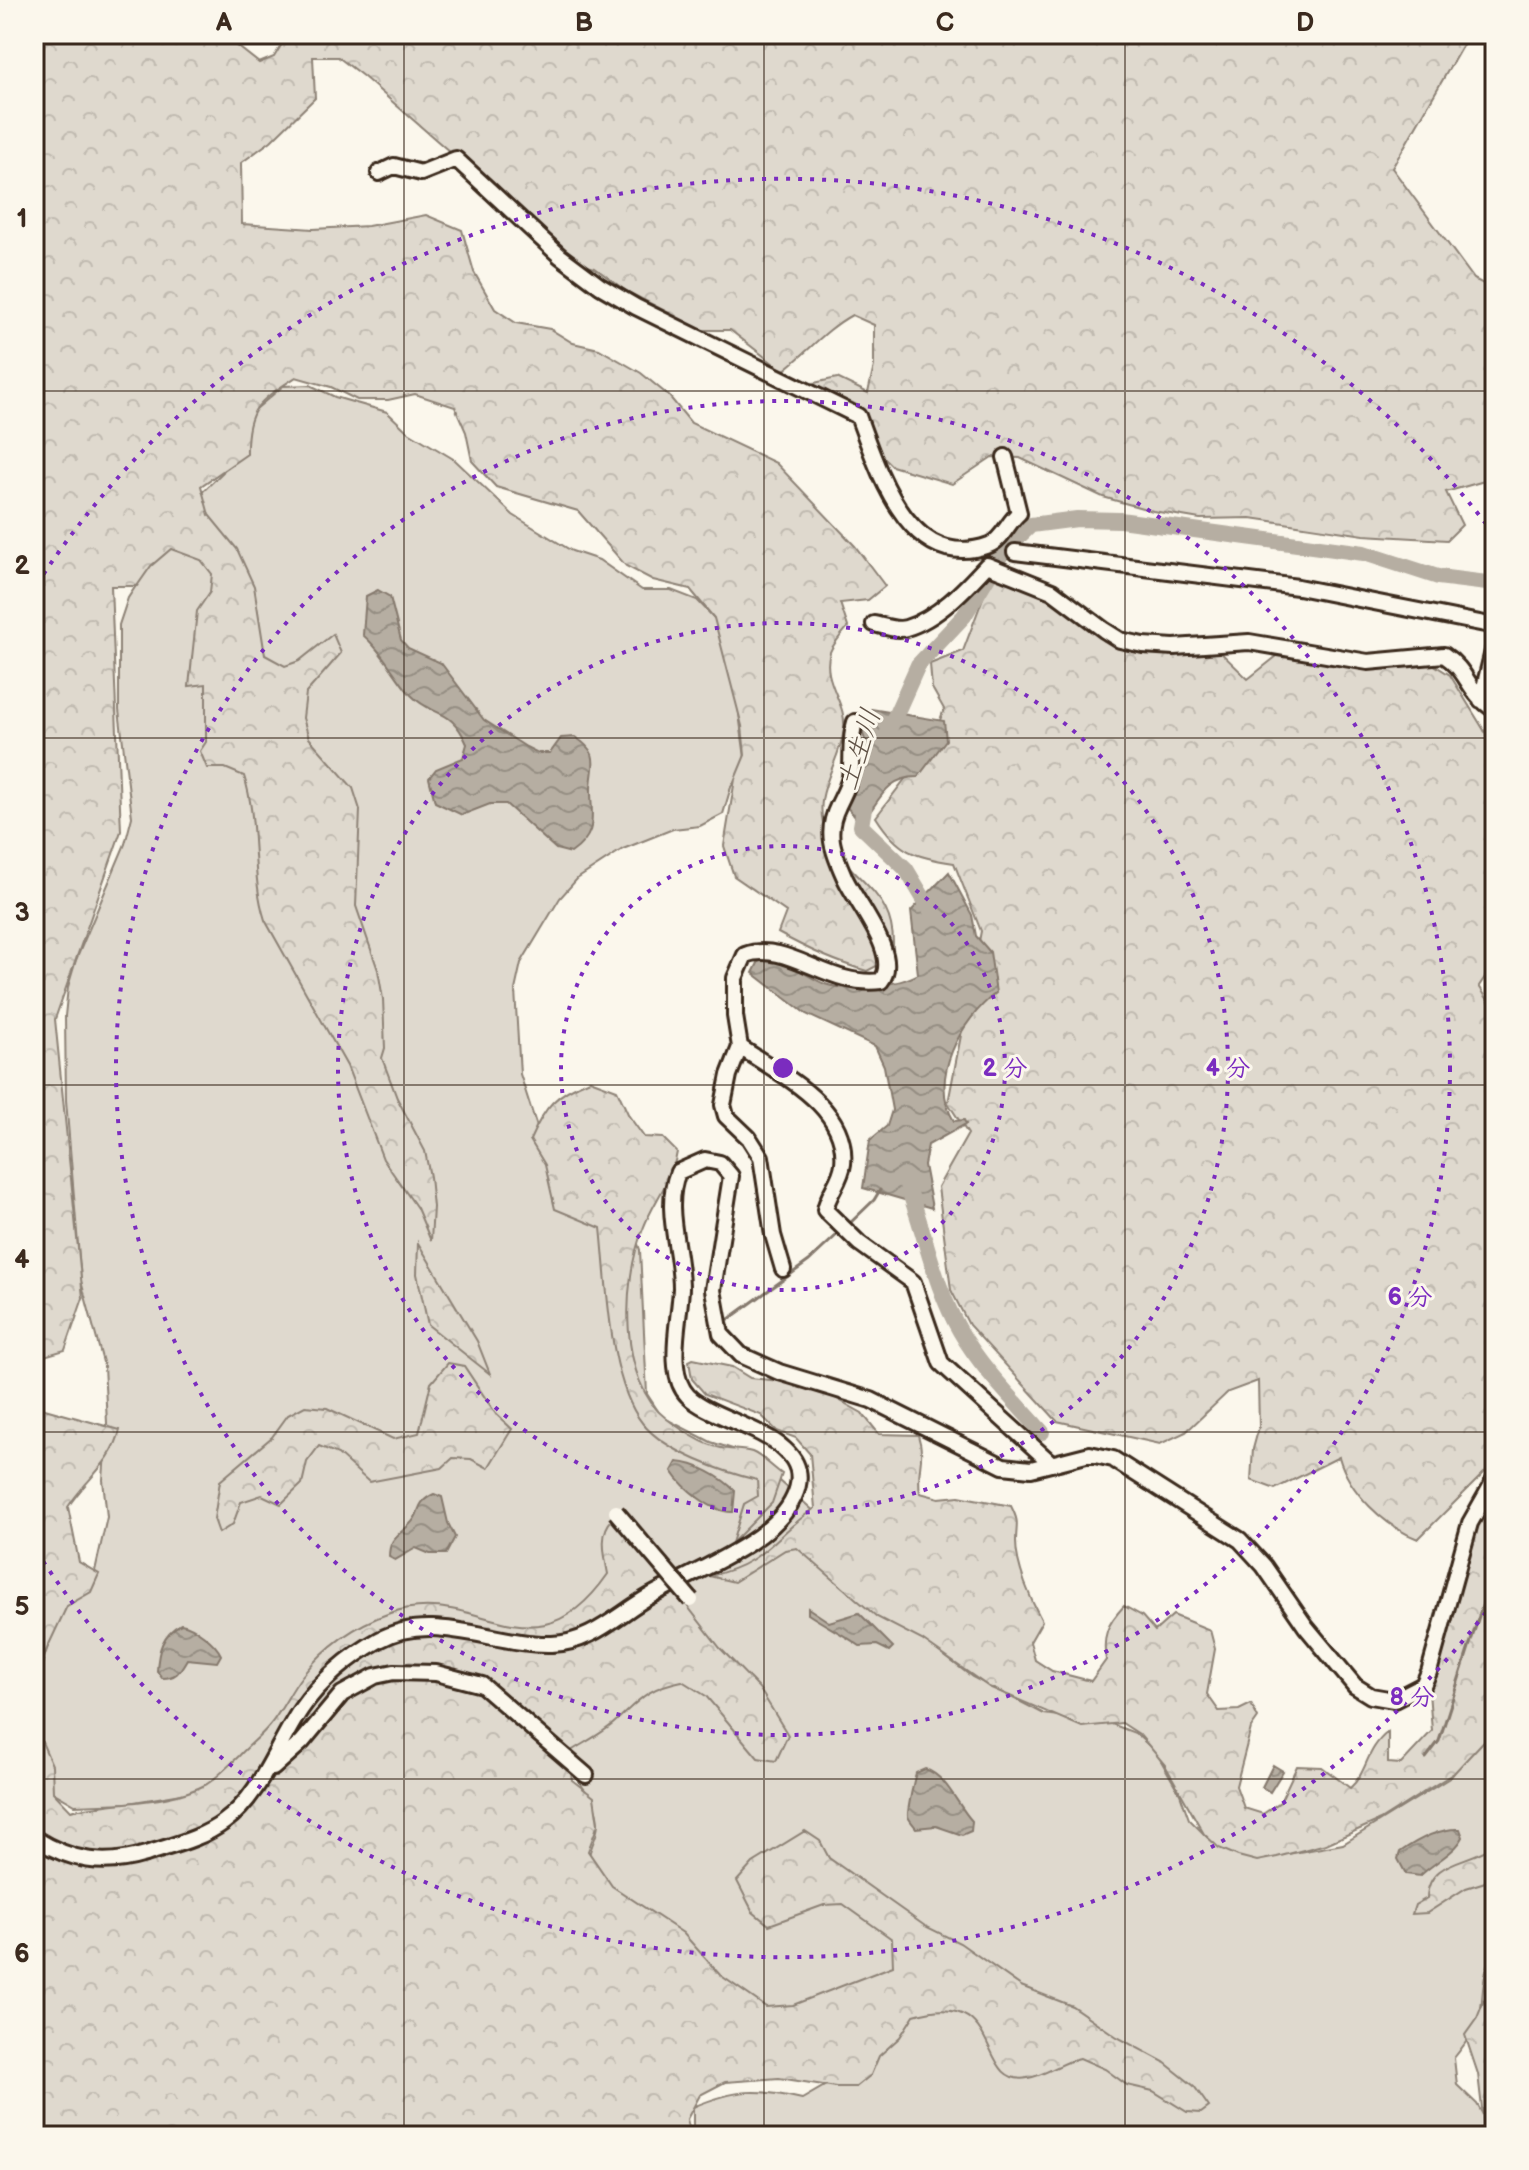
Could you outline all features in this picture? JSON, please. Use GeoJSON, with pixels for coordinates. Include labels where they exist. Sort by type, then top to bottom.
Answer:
{"type":"FeatureCollection","features":[{"type":"Feature","properties":{"kind":"street"},"geometry":{"type":"LineString","coordinates":[[379,173],[394,166],[421,173],[456,159],[560,256],[600,286],[650,315],[858,416],[882,484],[897,510],[923,534],[943,545],[964,550],[997,540],[1019,513],[1005,457]]}},
{"type":"Feature","properties":{"kind":"street"},"geometry":{"type":"LineString","coordinates":[[997,540],[1014,551],[1298,587],[1495,626]]}},
{"type":"Feature","properties":{"kind":"street"},"geometry":{"type":"LineString","coordinates":[[874,624],[903,630],[957,598],[1014,551]]}},
{"type":"Feature","properties":{"kind":"street"},"geometry":{"type":"LineString","coordinates":[[994,569],[1052,591],[1120,640],[1143,645],[1174,647],[1257,642],[1368,662],[1444,655],[1462,670],[1471,691],[1495,710]]}},
{"type":"Feature","properties":{"kind":"street"},"geometry":{"type":"LineString","coordinates":[[1481,700],[1495,643]]}},
{"type":"Feature","properties":{"kind":"street"},"geometry":{"type":"LineString","coordinates":[[783,1269],[773,1235],[761,1157],[749,1138],[726,1116],[723,1105],[729,1075],[740,1047],[735,1016],[735,978],[745,955],[768,950],[831,977],[862,983],[881,981],[888,968],[880,942],[845,881],[831,841],[832,817],[849,780],[850,737],[855,722]]}},
{"type":"Feature","properties":{"kind":"street"},"geometry":{"type":"LineString","coordinates":[[740,1047],[821,1105],[835,1121],[842,1138],[843,1162],[825,1210],[859,1243],[913,1282],[941,1363],[1052,1464]]}},
{"type":"Feature","properties":{"kind":"street"},"geometry":{"type":"LineString","coordinates":[[261,1779],[302,1707],[338,1667],[380,1640],[405,1629],[435,1627],[521,1643],[555,1644],[584,1639],[651,1595],[726,1560],[780,1517],[793,1500],[798,1486],[796,1463],[786,1449],[696,1403],[680,1384],[676,1364],[680,1258],[671,1194],[678,1172],[684,1166],[716,1161],[731,1176],[713,1290],[721,1334],[741,1355],[779,1372],[871,1400],[1003,1466],[1031,1469],[1090,1454],[1113,1459],[1240,1540],[1264,1566],[1306,1627],[1355,1686],[1371,1696],[1394,1700],[1423,1685],[1470,1523],[1495,1479]]}},
{"type":"Feature","properties":{"kind":"street"},"geometry":{"type":"LineString","coordinates":[[616,1512],[691,1600]]}},
{"type":"Feature","properties":{"kind":"street"},"geometry":{"type":"LineString","coordinates":[[34,1838],[62,1855],[96,1860],[134,1857],[203,1836],[227,1820],[261,1779],[302,1742],[342,1694],[375,1676],[394,1672],[436,1673],[482,1685],[586,1775]]}},
{"type":"Feature","properties":{"kind":"green space"},"geometry":{"type":"Polygon","coordinates":[[[34,34],[222,34],[259,63],[274,57],[288,34],[1469,34],[1392,168],[1474,279],[1495,290],[1495,478],[1446,492],[1462,525],[1447,540],[1364,535],[1251,518],[1200,519],[1153,511],[1103,497],[1020,458],[992,457],[952,484],[892,466],[869,443],[859,413],[835,395],[800,386],[837,378],[868,393],[874,366],[874,325],[852,315],[783,371],[730,330],[702,330],[626,291],[595,268],[555,258],[513,207],[364,77],[338,57],[313,57],[315,98],[271,141],[241,163],[242,224],[313,229],[368,226],[426,215],[462,230],[474,272],[495,309],[516,323],[550,329],[573,343],[599,349],[641,373],[669,396],[691,423],[776,463],[855,546],[885,586],[868,600],[840,603],[848,627],[831,649],[828,663],[831,682],[842,710],[844,729],[823,793],[822,820],[837,851],[872,890],[889,917],[893,935],[892,958],[867,971],[810,950],[778,933],[786,912],[734,876],[724,846],[735,779],[745,755],[742,726],[714,618],[690,589],[653,580],[626,566],[578,511],[496,487],[472,461],[466,432],[455,407],[415,394],[388,400],[357,400],[331,387],[296,377],[257,407],[249,426],[247,454],[201,486],[209,515],[237,549],[254,586],[265,655],[285,666],[299,661],[333,634],[341,653],[306,693],[303,718],[309,738],[353,788],[360,810],[356,906],[378,970],[383,999],[385,1048],[382,1058],[397,1098],[425,1151],[433,1207],[431,1241],[417,1208],[383,1159],[347,1066],[265,920],[260,902],[252,812],[244,776],[225,768],[207,768],[200,751],[206,742],[206,684],[189,686],[197,611],[210,592],[212,574],[201,560],[171,549],[151,566],[137,586],[111,586],[121,831],[55,1019],[83,1298],[65,1350],[34,1359],[34,34]]]}},
{"type":"Feature","properties":{"kind":"green space"},"geometry":{"type":"Polygon","coordinates":[[[310,385],[335,397],[387,412],[407,431],[455,460],[513,515],[572,551],[599,560],[642,590],[671,590],[697,600],[716,620],[737,699],[746,765],[731,787],[723,814],[700,826],[673,829],[623,849],[577,879],[560,898],[521,963],[515,990],[520,1074],[545,1152],[631,1223],[640,1250],[647,1394],[662,1417],[711,1442],[764,1459],[780,1481],[826,1522],[929,1644],[972,1677],[1044,1714],[1109,1723],[1135,1733],[1156,1752],[1180,1794],[1189,1819],[1208,1838],[1288,1854],[1343,1844],[1451,1777],[1495,1718],[1495,1953],[1486,1973],[1477,2022],[1454,2058],[1457,2085],[1477,2104],[1495,2136],[693,2136],[693,2107],[708,2101],[747,2092],[802,2099],[826,2085],[587,1866],[596,1835],[597,1814],[589,1796],[563,1762],[238,1774],[188,1793],[128,1803],[75,1805],[51,1791],[38,1724],[41,1667],[59,1614],[95,1571],[107,1517],[103,1480],[107,1423],[104,1366],[81,1281],[66,1100],[65,1016],[68,987],[76,960],[125,844],[132,817],[119,710],[119,625],[128,598],[189,505],[223,472],[242,421],[283,386],[310,385]]]}},
{"type":"Feature","properties":{"kind":"green space"},"geometry":{"type":"Polygon","coordinates":[[[992,574],[1031,581],[1104,632],[1151,654],[1211,643],[1248,679],[1292,644],[1328,665],[1420,656],[1450,675],[1495,748],[1495,962],[1479,986],[1495,1011],[1495,1462],[1418,1539],[1393,1526],[1359,1495],[1339,1457],[1275,1489],[1251,1480],[1253,1449],[1259,1427],[1258,1381],[1228,1392],[1186,1432],[1160,1444],[1057,1421],[969,1325],[951,1290],[938,1187],[968,1134],[948,1103],[981,931],[954,863],[908,851],[892,838],[876,817],[931,745],[944,709],[932,688],[930,664],[963,651],[992,574]]]}},
{"type":"Feature","properties":{"kind":"green space"},"geometry":{"type":"Polygon","coordinates":[[[590,1080],[617,1090],[629,1116],[644,1137],[663,1138],[677,1152],[671,1172],[643,1229],[631,1275],[629,1330],[632,1356],[640,1381],[651,1402],[667,1419],[686,1432],[714,1446],[752,1452],[782,1474],[772,1503],[732,1543],[744,1504],[758,1496],[757,1480],[680,1452],[643,1424],[631,1405],[616,1357],[601,1228],[555,1209],[545,1165],[530,1140],[552,1102],[590,1080]]]}},
{"type":"Feature","properties":{"kind":"green space"},"geometry":{"type":"Polygon","coordinates":[[[418,1243],[477,1341],[490,1374],[428,1325],[417,1274],[418,1243]]]}},
{"type":"Feature","properties":{"kind":"green space"},"geometry":{"type":"Polygon","coordinates":[[[693,1359],[732,1367],[750,1378],[810,1384],[862,1413],[879,1434],[918,1435],[921,1451],[920,1493],[939,1498],[959,1496],[1011,1506],[1017,1520],[1016,1542],[1021,1572],[1042,1621],[1030,1642],[1035,1660],[1052,1671],[1091,1681],[1106,1660],[1105,1637],[1113,1619],[1124,1606],[1142,1616],[1155,1631],[1173,1615],[1210,1630],[1215,1649],[1207,1694],[1219,1711],[1239,1710],[1251,1704],[1258,1718],[1251,1728],[1236,1786],[1244,1808],[1263,1814],[1280,1802],[1297,1766],[1322,1767],[1350,1788],[1375,1746],[1388,1732],[1388,1763],[1401,1764],[1432,1731],[1429,1691],[1447,1634],[1472,1513],[1495,1486],[1495,1516],[1487,1523],[1495,1529],[1495,1729],[1454,1773],[1380,1820],[1326,1844],[1257,1861],[1219,1848],[1204,1834],[1165,1765],[1139,1734],[1122,1723],[1082,1727],[989,1687],[922,1640],[877,1617],[797,1548],[785,1550],[734,1582],[709,1576],[728,1571],[756,1557],[815,1508],[810,1454],[796,1438],[777,1431],[761,1415],[705,1394],[692,1379],[689,1361],[693,1359]]]}},
{"type":"Feature","properties":{"kind":"green space"},"geometry":{"type":"Polygon","coordinates":[[[448,1363],[464,1366],[496,1414],[512,1429],[488,1468],[471,1459],[453,1458],[442,1468],[369,1482],[338,1454],[319,1446],[307,1462],[302,1484],[281,1504],[262,1495],[241,1502],[233,1524],[219,1533],[214,1519],[220,1481],[272,1437],[288,1415],[305,1406],[327,1408],[393,1439],[419,1433],[431,1383],[448,1363]]]}},
{"type":"Feature","properties":{"kind":"green space"},"geometry":{"type":"Polygon","coordinates":[[[34,1406],[120,1430],[105,1461],[68,1507],[79,1562],[99,1574],[91,1592],[67,1606],[43,1657],[41,1740],[52,1765],[53,1792],[71,1811],[174,1796],[207,1784],[265,1730],[311,1665],[342,1638],[377,1618],[422,1607],[451,1609],[529,1626],[555,1621],[581,1605],[608,1574],[604,1538],[613,1519],[626,1527],[720,1648],[759,1688],[788,1735],[776,1761],[758,1758],[706,1696],[682,1681],[660,1687],[645,1696],[610,1726],[568,1753],[572,1780],[594,1797],[598,1824],[588,1851],[612,1886],[683,1933],[720,1975],[766,2007],[793,2005],[893,1966],[892,1939],[843,1904],[824,1905],[769,1925],[753,1912],[737,1881],[753,1863],[805,1831],[820,1841],[829,1858],[925,1926],[960,1943],[1021,1986],[1072,2006],[1117,2037],[1164,2062],[1194,2086],[1209,2107],[1201,2113],[1187,2112],[1153,2091],[1127,2085],[1105,2069],[1080,2058],[1034,2077],[1012,2077],[1001,2068],[977,2025],[963,2014],[943,2010],[914,2015],[900,2037],[879,2056],[871,2075],[856,2087],[779,2078],[725,2082],[700,2095],[687,2119],[691,2136],[51,2136],[34,2125],[34,1406]]]}},
{"type":"Feature","properties":{"kind":"green space"},"geometry":{"type":"Polygon","coordinates":[[[1495,1844],[1495,1879],[1466,1888],[1427,1913],[1412,1914],[1415,1905],[1427,1898],[1429,1885],[1443,1869],[1495,1844]]]}},
{"type":"Feature","properties":{"kind":"green space"},"geometry":{"type":"Polygon","coordinates":[[[1495,1973],[1495,2136],[1489,2136],[1484,2125],[1478,2074],[1465,2035],[1477,2018],[1495,1973]]]}},
{"type":"Feature","properties":{"kind":"water"},"geometry":{"type":"Polygon","coordinates":[[[378,590],[390,597],[401,640],[408,648],[441,663],[484,720],[538,753],[550,753],[561,738],[575,737],[590,750],[594,762],[591,826],[585,840],[571,853],[556,849],[506,804],[490,804],[462,815],[435,802],[429,778],[436,769],[463,758],[467,744],[455,724],[411,695],[363,635],[366,596],[378,590]]]}},
{"type":"Feature","properties":{"kind":"water"},"geometry":{"type":"Polygon","coordinates":[[[871,709],[944,721],[946,740],[918,777],[907,778],[890,786],[861,824],[845,805],[851,779],[868,766],[869,753],[860,724],[871,709]]]}},
{"type":"Feature","properties":{"kind":"water"},"geometry":{"type":"Polygon","coordinates":[[[949,872],[972,915],[976,936],[990,952],[996,993],[971,1018],[952,1051],[945,1087],[947,1104],[954,1121],[964,1120],[966,1124],[928,1145],[924,1165],[932,1208],[863,1188],[870,1140],[887,1126],[892,1110],[884,1066],[875,1046],[806,1014],[753,973],[765,949],[810,977],[834,986],[886,984],[918,974],[911,911],[949,872]]]}},
{"type":"Feature","properties":{"kind":"water"},"geometry":{"type":"Polygon","coordinates":[[[677,1462],[700,1468],[730,1486],[735,1491],[733,1512],[707,1504],[683,1485],[672,1471],[677,1462]]]}},
{"type":"Feature","properties":{"kind":"water"},"geometry":{"type":"Polygon","coordinates":[[[434,1494],[442,1497],[455,1537],[446,1554],[430,1554],[416,1548],[395,1560],[389,1557],[392,1541],[414,1520],[423,1501],[434,1494]]]}},
{"type":"Feature","properties":{"kind":"water"},"geometry":{"type":"Polygon","coordinates":[[[808,1608],[829,1622],[859,1613],[893,1647],[889,1651],[877,1645],[860,1646],[808,1614],[808,1608]]]}},
{"type":"Feature","properties":{"kind":"water"},"geometry":{"type":"Polygon","coordinates":[[[181,1624],[204,1636],[221,1655],[217,1662],[187,1659],[178,1673],[162,1678],[157,1671],[160,1650],[169,1633],[181,1624]]]}},
{"type":"Feature","properties":{"kind":"water"},"geometry":{"type":"Polygon","coordinates":[[[1273,1765],[1283,1771],[1270,1792],[1262,1787],[1273,1765]]]}},
{"type":"Feature","properties":{"kind":"water"},"geometry":{"type":"Polygon","coordinates":[[[925,1769],[940,1778],[951,1792],[972,1821],[971,1831],[962,1835],[936,1826],[916,1828],[910,1821],[909,1808],[916,1773],[925,1769]]]}},
{"type":"Feature","properties":{"kind":"water"},"geometry":{"type":"Polygon","coordinates":[[[1460,1829],[1463,1837],[1449,1853],[1420,1876],[1406,1874],[1398,1859],[1400,1852],[1428,1836],[1444,1830],[1460,1829]]]}},
{"type":"Feature","properties":{"kind":"waterway","name":"土生川"},"geometry":{"type":"LineString","coordinates":[[888,732],[918,665],[964,616],[1002,553],[1031,525],[1077,519],[1120,520],[1364,553],[1438,577],[1495,584]]}},
{"type":"Feature","properties":{"kind":"waterway","name":"土生川"},"geometry":{"type":"LineString","coordinates":[[865,803],[861,826],[906,869],[934,916]]}},
{"type":"Feature","properties":{"kind":"waterway","name":"土生川"},"geometry":{"type":"LineString","coordinates":[[907,1185],[937,1277],[960,1331],[988,1371],[1042,1432]]}},
{"type":"Feature","properties":{"kind":"waterway"},"geometry":{"type":"LineString","coordinates":[[848,1225],[880,1190]]}},
{"type":"Feature","properties":{"kind":"waterway"},"geometry":{"type":"LineString","coordinates":[[729,1319],[809,1261],[839,1233]]}},
{"type":"Feature","properties":{"kind":"waterway"},"geometry":{"type":"LineString","coordinates":[[1426,1758],[1439,1741],[1495,1566]]}},
{"type":"Feature","properties":{"kind":"railway"},"geometry":{"type":"LineString","coordinates":[[1490,34],[1495,38]]}}]}
